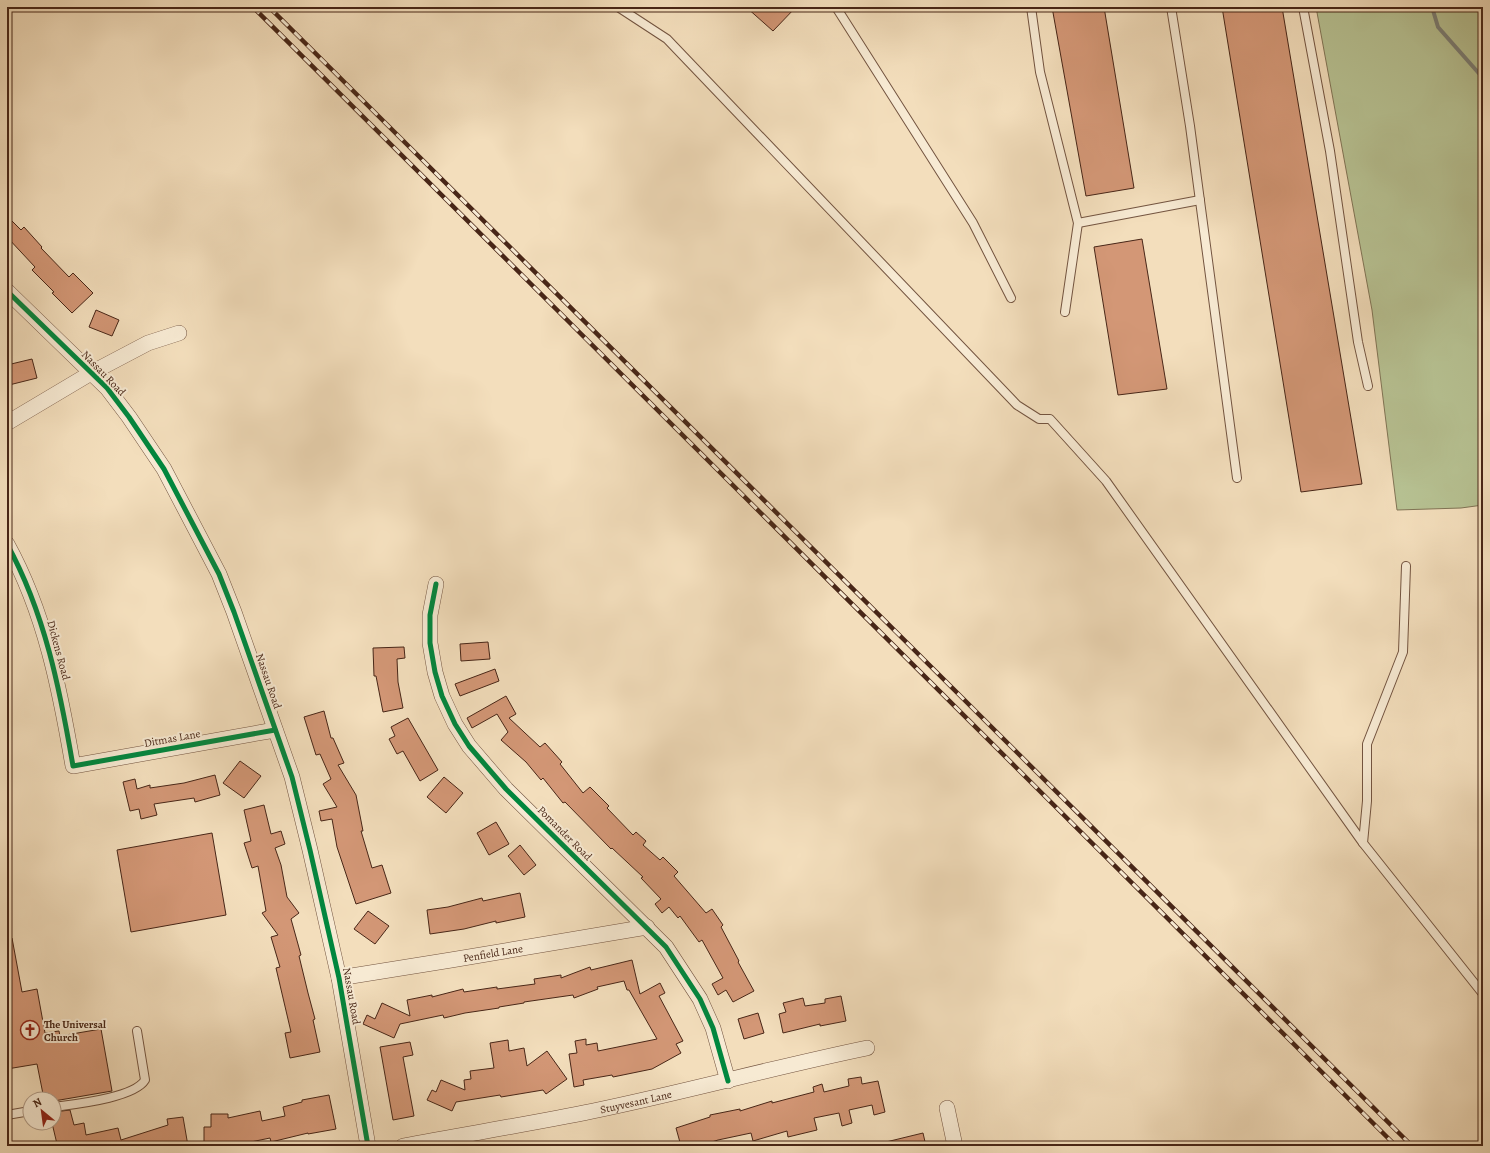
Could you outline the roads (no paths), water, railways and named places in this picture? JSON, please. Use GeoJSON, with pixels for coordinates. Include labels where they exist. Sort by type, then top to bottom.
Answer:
{"type":"FeatureCollection","features":[{"type":"Feature","properties":{"kind":"street","name":"Nassau Road"},"geometry":{"type":"LineString","coordinates":[[7,291],[107,388],[129,417],[164,469],[219,574],[234,612],[294,785],[339,978],[368,1146]]}},
{"type":"Feature","properties":{"kind":"street"},"geometry":{"type":"LineString","coordinates":[[7,422],[91,373],[148,343],[179,333]]}},
{"type":"Feature","properties":{"kind":"street","name":"Dickens Road"},"geometry":{"type":"LineString","coordinates":[[7,544],[35,604],[46,636],[63,706],[73,766]]}},
{"type":"Feature","properties":{"kind":"street","name":"Pomander Road"},"geometry":{"type":"LineString","coordinates":[[436,584],[430,614],[430,642],[435,672],[442,696],[455,724],[469,746],[506,789],[666,947],[700,999],[713,1028],[728,1081]]}},
{"type":"Feature","properties":{"kind":"street","name":"Ditmas Lane"},"geometry":{"type":"LineString","coordinates":[[73,766],[275,730]]}},
{"type":"Feature","properties":{"kind":"street","name":"Penfield Lane"},"geometry":{"type":"LineString","coordinates":[[339,978],[647,927]]}},
{"type":"Feature","properties":{"kind":"street","name":"Stuyvesant Lane"},"geometry":{"type":"LineString","coordinates":[[403,1146],[592,1111],[867,1048]]}},
{"type":"Feature","properties":{"kind":"street"},"geometry":{"type":"LineString","coordinates":[[948,1108],[955,1146]]}},
{"type":"Feature","properties":{"kind":"lane"},"geometry":{"type":"LineString","coordinates":[[618,7],[667,39],[1017,405],[1039,419],[1050,419],[1106,481],[1363,843],[1483,994]]}},
{"type":"Feature","properties":{"kind":"lane"},"geometry":{"type":"LineString","coordinates":[[836,7],[973,223],[1011,298]]}},
{"type":"Feature","properties":{"kind":"lane"},"geometry":{"type":"LineString","coordinates":[[1031,7],[1040,72],[1078,223],[1065,312]]}},
{"type":"Feature","properties":{"kind":"lane"},"geometry":{"type":"LineString","coordinates":[[1172,7],[1190,126],[1237,478]]}},
{"type":"Feature","properties":{"kind":"lane"},"geometry":{"type":"LineString","coordinates":[[1303,7],[1330,151],[1358,342],[1368,386]]}},
{"type":"Feature","properties":{"kind":"lane"},"geometry":{"type":"LineString","coordinates":[[1078,223],[1200,200]]}},
{"type":"Feature","properties":{"kind":"lane"},"geometry":{"type":"LineString","coordinates":[[1363,843],[1367,801],[1367,744],[1404,652],[1406,566]]}},
{"type":"Feature","properties":{"kind":"lane"},"geometry":{"type":"LineString","coordinates":[[62,1106],[117,1096],[142,1084],[145,1080],[138,1031]]}},
{"type":"Feature","properties":{"kind":"lane"},"geometry":{"type":"LineString","coordinates":[[7,1116],[22,1113]]}},
{"type":"Feature","properties":{"kind":"waterway"},"geometry":{"type":"LineString","coordinates":[[1432,7],[1438,27],[1483,78]]}},
{"type":"Feature","properties":{"kind":"railway"},"geometry":{"type":"LineString","coordinates":[[253,7],[1396,1146]]}},
{"type":"Feature","properties":{"kind":"railway"},"geometry":{"type":"LineString","coordinates":[[269,7],[1412,1146]]}},
{"type":"Feature","properties":{"kind":"place","name":"The Universal Church"},"geometry":{"type":"Point","coordinates":[30,1030]}}]}
